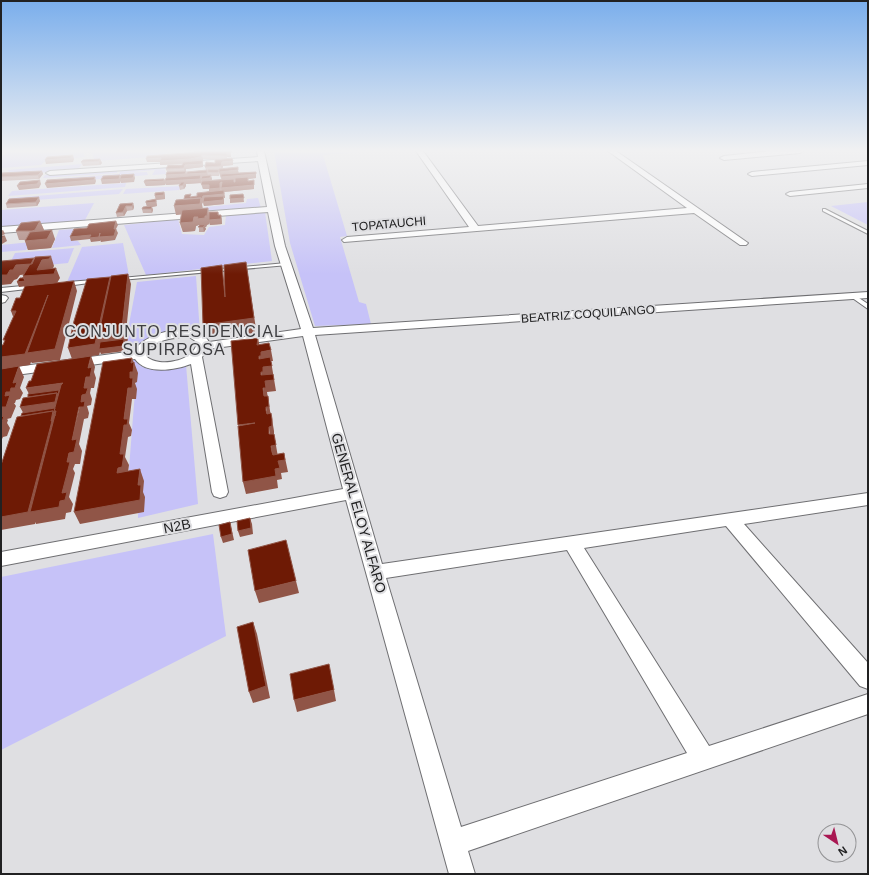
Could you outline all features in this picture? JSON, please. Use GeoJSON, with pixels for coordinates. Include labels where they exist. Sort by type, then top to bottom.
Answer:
{"type":"FeatureCollection","features":[{"type":"Feature","properties":{"kind":"street","name":"GENERAL ELOY ALFARO"},"geometry":{"type":"LineString","coordinates":[[268,192],[280,246],[308,332],[352,492],[462,874]]}},
{"type":"Feature","properties":{"kind":"street"},"geometry":{"type":"LineString","coordinates":[[449,192],[475,228]]}},
{"type":"Feature","properties":{"kind":"street"},"geometry":{"type":"LineString","coordinates":[[670,192],[743,243]]}},
{"type":"Feature","properties":{"kind":"street"},"geometry":{"type":"LineString","coordinates":[[790,194],[811,192]]}},
{"type":"Feature","properties":{"kind":"street"},"geometry":{"type":"LineString","coordinates":[[1,230],[272,208]]}},
{"type":"Feature","properties":{"kind":"street","name":"TOPATAUCHI"},"geometry":{"type":"LineString","coordinates":[[347,240],[696,210]]}},
{"type":"Feature","properties":{"kind":"street","name":"BEATRIZ COQUILANGO"},"geometry":{"type":"LineString","coordinates":[[140,354],[142,359],[147,363],[155,365],[177,364],[200,351],[308,332],[868,295]]}},
{"type":"Feature","properties":{"kind":"street"},"geometry":{"type":"LineString","coordinates":[[1,373],[140,354],[141,349],[154,339],[174,334],[192,334],[204,341],[200,351],[220,492]]}},
{"type":"Feature","properties":{"kind":"street","name":"N2B"},"geometry":{"type":"LineString","coordinates":[[1,559],[352,492]]}},
{"type":"Feature","properties":{"kind":"street"},"geometry":{"type":"LineString","coordinates":[[375,572],[868,499]]}},
{"type":"Feature","properties":{"kind":"street"},"geometry":{"type":"LineString","coordinates":[[730,519],[868,679]]}},
{"type":"Feature","properties":{"kind":"street"},"geometry":{"type":"LineString","coordinates":[[572,543],[704,759]]}},
{"type":"Feature","properties":{"kind":"street"},"geometry":{"type":"LineString","coordinates":[[453,843],[868,704]]}},
{"type":"Feature","properties":{"kind":"lane"},"geometry":{"type":"LineString","coordinates":[[824,210],[868,233]]}},
{"type":"Feature","properties":{"kind":"lane"},"geometry":{"type":"LineString","coordinates":[[116,279],[286,264]]}},
{"type":"Feature","properties":{"kind":"lane"},"geometry":{"type":"LineString","coordinates":[[62,284],[100,281]]}},
{"type":"Feature","properties":{"kind":"lane"},"geometry":{"type":"LineString","coordinates":[[1,296],[39,287]]}},
{"type":"Feature","properties":{"kind":"lane"},"geometry":{"type":"LineString","coordinates":[[853,296],[868,307]]}},
{"type":"Feature","properties":{"kind":"shaded area"},"geometry":{"type":"Polygon","coordinates":[[[11,192],[62,192],[8,196],[11,192]]]}},
{"type":"Feature","properties":{"kind":"shaded area"},"geometry":{"type":"Polygon","coordinates":[[[87,192],[121,192],[119,194],[7,202],[10,198],[87,192]]]}},
{"type":"Feature","properties":{"kind":"shaded area"},"geometry":{"type":"Polygon","coordinates":[[[124,192],[153,192],[123,194],[124,192]]]}},
{"type":"Feature","properties":{"kind":"shaded area"},"geometry":{"type":"Polygon","coordinates":[[[281,192],[334,192],[347,236],[340,237],[359,302],[366,304],[371,324],[315,326],[290,243],[281,192]]]}},
{"type":"Feature","properties":{"kind":"shaded area"},"geometry":{"type":"Polygon","coordinates":[[[258,198],[261,208],[205,213],[206,207],[246,203],[247,199],[258,198]]]}},
{"type":"Feature","properties":{"kind":"shaded area"},"geometry":{"type":"Polygon","coordinates":[[[868,202],[868,225],[831,206],[868,202]]]}},
{"type":"Feature","properties":{"kind":"shaded area"},"geometry":{"type":"Polygon","coordinates":[[[94,203],[84,222],[1,228],[1,210],[94,203]]]}},
{"type":"Feature","properties":{"kind":"shaded area"},"geometry":{"type":"Polygon","coordinates":[[[265,212],[272,261],[146,275],[124,225],[178,219],[182,234],[204,235],[209,227],[225,225],[226,215],[265,212]]]}},
{"type":"Feature","properties":{"kind":"shaded area"},"geometry":{"type":"Polygon","coordinates":[[[74,229],[71,240],[78,241],[81,245],[52,248],[59,230],[74,229]]]}},
{"type":"Feature","properties":{"kind":"shaded area"},"geometry":{"type":"Polygon","coordinates":[[[31,242],[26,250],[1,252],[1,245],[31,242]]]}},
{"type":"Feature","properties":{"kind":"shaded area"},"geometry":{"type":"Polygon","coordinates":[[[123,243],[129,276],[67,282],[82,247],[123,243]]]}},
{"type":"Feature","properties":{"kind":"shaded area"},"geometry":{"type":"Polygon","coordinates":[[[74,248],[68,263],[7,269],[15,253],[74,248]]]}},
{"type":"Feature","properties":{"kind":"shaded area"},"geometry":{"type":"Polygon","coordinates":[[[196,276],[200,333],[192,331],[164,332],[147,339],[135,352],[121,354],[125,345],[137,282],[196,276]]]}},
{"type":"Feature","properties":{"kind":"shaded area"},"geometry":{"type":"Polygon","coordinates":[[[135,358],[138,364],[150,369],[165,369],[186,365],[198,504],[138,518],[139,479],[128,481],[136,379],[127,359],[135,358]]]}},
{"type":"Feature","properties":{"kind":"shaded area"},"geometry":{"type":"Polygon","coordinates":[[[213,534],[226,636],[1,750],[1,577],[213,534]]]}},
{"type":"Feature","properties":{"kind":"building"},"geometry":{"type":"Polygon","coordinates":[[[164,192],[164,195],[155,196],[155,193],[164,192]]]}},
{"type":"Feature","properties":{"kind":"building"},"geometry":{"type":"Polygon","coordinates":[[[224,192],[224,194],[203,196],[201,200],[201,198],[184,199],[185,195],[191,194],[190,197],[197,196],[197,193],[224,192]]]}},
{"type":"Feature","properties":{"kind":"building"},"geometry":{"type":"Polygon","coordinates":[[[243,194],[244,198],[230,199],[230,195],[243,194]]]}},
{"type":"Feature","properties":{"kind":"building"},"geometry":{"type":"Polygon","coordinates":[[[224,196],[223,200],[203,202],[204,197],[224,196]]]}},
{"type":"Feature","properties":{"kind":"building"},"geometry":{"type":"Polygon","coordinates":[[[39,197],[36,202],[6,204],[9,199],[39,197]]]}},
{"type":"Feature","properties":{"kind":"building"},"geometry":{"type":"Polygon","coordinates":[[[201,198],[200,204],[174,206],[176,200],[201,198]]]}},
{"type":"Feature","properties":{"kind":"building"},"geometry":{"type":"Polygon","coordinates":[[[156,199],[156,202],[146,203],[146,201],[156,199]]]}},
{"type":"Feature","properties":{"kind":"building"},"geometry":{"type":"Polygon","coordinates":[[[133,203],[132,206],[126,206],[123,212],[116,213],[120,204],[133,203]]]}},
{"type":"Feature","properties":{"kind":"building"},"geometry":{"type":"Polygon","coordinates":[[[152,206],[151,209],[142,209],[143,207],[152,206]]]}},
{"type":"Feature","properties":{"kind":"building"},"geometry":{"type":"Polygon","coordinates":[[[208,208],[207,216],[205,216],[205,218],[197,219],[198,217],[194,217],[193,222],[180,223],[182,210],[208,208]]]}},
{"type":"Feature","properties":{"kind":"building"},"geometry":{"type":"Polygon","coordinates":[[[209,212],[218,212],[218,215],[221,215],[221,219],[209,220],[209,212]]]}},
{"type":"Feature","properties":{"kind":"building"},"geometry":{"type":"Polygon","coordinates":[[[40,221],[35,230],[16,231],[21,223],[40,221]]]}},
{"type":"Feature","properties":{"kind":"building"},"geometry":{"type":"Polygon","coordinates":[[[116,221],[114,236],[89,238],[91,235],[70,237],[74,229],[87,228],[89,224],[116,221]]]}},
{"type":"Feature","properties":{"kind":"building"},"geometry":{"type":"Polygon","coordinates":[[[52,230],[47,239],[25,241],[30,232],[52,230]]]}},
{"type":"Feature","properties":{"kind":"building"},"geometry":{"type":"Polygon","coordinates":[[[51,256],[49,259],[42,260],[37,270],[56,268],[54,274],[23,276],[30,264],[32,264],[35,257],[51,256]]]}},
{"type":"Feature","properties":{"kind":"building"},"geometry":{"type":"Polygon","coordinates":[[[34,258],[31,264],[16,265],[7,275],[1,275],[2,261],[34,258]]]}},
{"type":"Feature","properties":{"kind":"building"},"geometry":{"type":"Polygon","coordinates":[[[246,262],[254,318],[203,325],[201,268],[222,265],[225,297],[224,265],[246,262]]]}},
{"type":"Feature","properties":{"kind":"building"},"geometry":{"type":"Polygon","coordinates":[[[128,274],[122,328],[125,327],[123,334],[98,337],[111,276],[128,274]]]}},
{"type":"Feature","properties":{"kind":"building"},"geometry":{"type":"Polygon","coordinates":[[[23,277],[25,281],[17,282],[20,278],[23,277]]]}},
{"type":"Feature","properties":{"kind":"building"},"geometry":{"type":"Polygon","coordinates":[[[110,277],[95,344],[68,348],[74,321],[87,279],[110,277]]]}},
{"type":"Feature","properties":{"kind":"building"},"geometry":{"type":"Polygon","coordinates":[[[74,281],[55,349],[27,353],[48,295],[25,354],[1,357],[1,345],[3,345],[5,340],[3,340],[16,311],[11,311],[16,298],[20,298],[25,286],[74,281]]]}},
{"type":"Feature","properties":{"kind":"building"},"geometry":{"type":"Polygon","coordinates":[[[254,324],[254,328],[239,330],[238,326],[254,324]]]}},
{"type":"Feature","properties":{"kind":"building"},"geometry":{"type":"Polygon","coordinates":[[[258,338],[257,345],[269,343],[271,350],[261,352],[259,359],[270,357],[272,366],[263,367],[263,372],[261,372],[261,375],[273,374],[274,380],[265,381],[266,388],[263,388],[264,396],[268,396],[269,407],[266,407],[267,414],[271,413],[272,419],[272,426],[269,427],[269,434],[274,434],[276,445],[271,446],[272,452],[273,455],[284,453],[285,460],[278,461],[280,468],[275,469],[276,476],[243,482],[238,426],[255,423],[238,425],[231,341],[258,338]]]}},
{"type":"Feature","properties":{"kind":"building"},"geometry":{"type":"Polygon","coordinates":[[[124,339],[123,346],[99,349],[100,342],[124,339]]]}},
{"type":"Feature","properties":{"kind":"building"},"geometry":{"type":"Polygon","coordinates":[[[91,356],[88,368],[92,367],[90,377],[86,377],[84,388],[88,388],[86,394],[82,395],[81,402],[85,401],[84,407],[79,407],[72,440],[77,439],[74,452],[69,453],[67,462],[70,462],[62,493],[67,492],[65,500],[60,501],[59,507],[30,512],[56,411],[54,411],[61,385],[63,383],[26,388],[29,381],[31,381],[37,364],[91,356]]]}},
{"type":"Feature","properties":{"kind":"building"},"geometry":{"type":"Polygon","coordinates":[[[132,358],[131,363],[134,362],[133,372],[130,372],[130,378],[133,378],[132,388],[128,388],[124,419],[128,419],[127,425],[124,425],[120,454],[124,454],[122,467],[118,468],[117,473],[140,469],[138,485],[141,485],[140,500],[74,512],[103,362],[132,358]]]}},
{"type":"Feature","properties":{"kind":"building"},"geometry":{"type":"Polygon","coordinates":[[[19,366],[13,383],[17,382],[15,388],[11,388],[10,392],[6,392],[5,396],[10,395],[6,407],[1,407],[1,369],[19,366]]]}},
{"type":"Feature","properties":{"kind":"building"},"geometry":{"type":"Polygon","coordinates":[[[59,390],[58,395],[57,393],[28,397],[28,394],[59,390]]]}},
{"type":"Feature","properties":{"kind":"building"},"geometry":{"type":"Polygon","coordinates":[[[57,393],[55,402],[20,407],[23,398],[57,393]]]}},
{"type":"Feature","properties":{"kind":"building"},"geometry":{"type":"Polygon","coordinates":[[[55,408],[55,416],[53,411],[21,416],[22,413],[55,408]]]}},
{"type":"Feature","properties":{"kind":"building"},"geometry":{"type":"Polygon","coordinates":[[[53,411],[52,421],[28,512],[1,517],[1,465],[17,417],[53,411]]]}},
{"type":"Feature","properties":{"kind":"building"},"geometry":{"type":"Polygon","coordinates":[[[4,416],[1,425],[1,417],[4,416]]]}},
{"type":"Feature","properties":{"kind":"building"},"geometry":{"type":"Polygon","coordinates":[[[250,518],[251,528],[238,531],[237,521],[250,518]]]}},
{"type":"Feature","properties":{"kind":"building"},"geometry":{"type":"Polygon","coordinates":[[[230,522],[232,534],[221,537],[219,525],[230,522]]]}},
{"type":"Feature","properties":{"kind":"building"},"geometry":{"type":"Polygon","coordinates":[[[286,540],[296,581],[255,591],[248,550],[286,540]]]}},
{"type":"Feature","properties":{"kind":"building"},"geometry":{"type":"Polygon","coordinates":[[[253,622],[266,686],[249,692],[237,627],[253,622]]]}},
{"type":"Feature","properties":{"kind":"building"},"geometry":{"type":"Polygon","coordinates":[[[329,664],[334,690],[294,700],[290,674],[329,664]]]}},
{"type":"Feature","properties":{"kind":"district","name":"CONJUNTO RESIDENCIAL SUPIRROSA"},"geometry":{"type":"Point","coordinates":[174,340]}}]}
